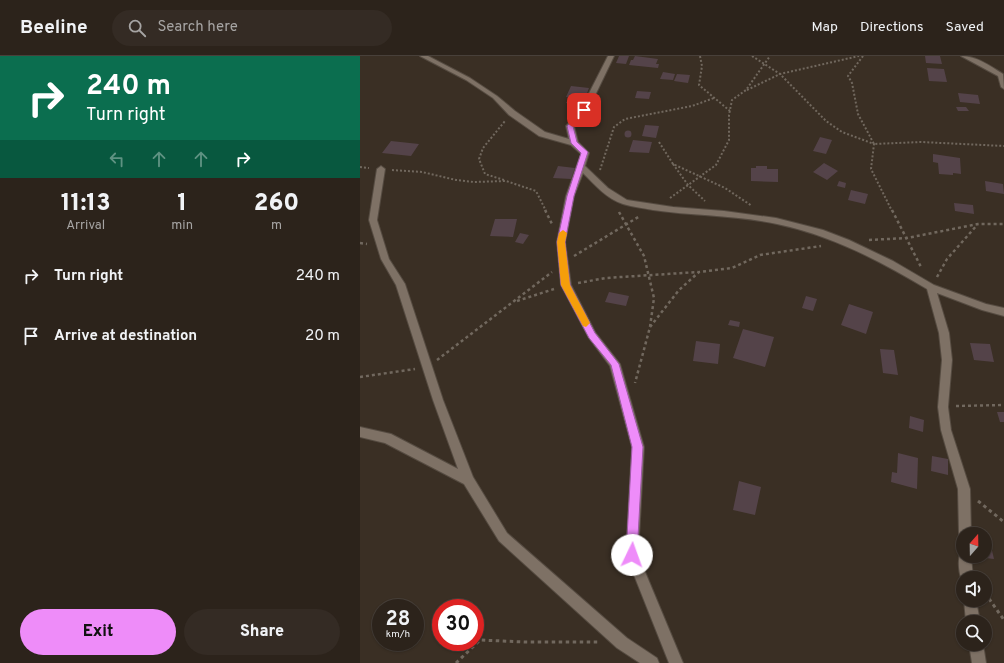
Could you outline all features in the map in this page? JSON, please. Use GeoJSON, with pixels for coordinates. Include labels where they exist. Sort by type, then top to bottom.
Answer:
{"type":"FeatureCollection","features":[{"type":"Feature","properties":{"kind":"street"},"geometry":{"type":"LineString","coordinates":[[423,56],[468,79],[489,93],[512,113],[542,134],[574,143],[585,152],[570,196],[561,242],[566,285],[592,335],[615,364],[638,447],[632,555],[676,663]]}},
{"type":"Feature","properties":{"kind":"street"},"geometry":{"type":"LineString","coordinates":[[574,143],[570,126],[584,110],[611,56]]}},
{"type":"Feature","properties":{"kind":"street"},"geometry":{"type":"LineString","coordinates":[[964,56],[975,60],[1001,75],[1004,87]]}},
{"type":"Feature","properties":{"kind":"street"},"geometry":{"type":"LineString","coordinates":[[581,167],[605,190],[625,202],[656,208],[724,214],[776,222],[823,233],[890,263],[931,287],[985,307],[1004,312]]}},
{"type":"Feature","properties":{"kind":"street"},"geometry":{"type":"LineString","coordinates":[[381,169],[373,220],[385,259],[400,284],[468,480],[503,537],[622,642],[652,663]]}},
{"type":"Feature","properties":{"kind":"street"},"geometry":{"type":"LineString","coordinates":[[931,287],[944,333],[947,360],[943,407],[946,430],[964,489],[965,527]]}},
{"type":"Feature","properties":{"kind":"street"},"geometry":{"type":"LineString","coordinates":[[360,432],[387,438],[468,480]]}},
{"type":"Feature","properties":{"kind":"street"},"geometry":{"type":"LineString","coordinates":[[360,441],[372,435]]}},
{"type":"Feature","properties":{"kind":"street"},"geometry":{"type":"LineString","coordinates":[[977,651],[979,663]]}},
{"type":"Feature","properties":{"kind":"path"},"geometry":{"type":"LineString","coordinates":[[700,56],[702,66],[699,85],[730,111]]}},
{"type":"Feature","properties":{"kind":"path"},"geometry":{"type":"LineString","coordinates":[[752,56],[780,74],[826,121],[842,132],[874,144],[921,142],[1004,146]]}},
{"type":"Feature","properties":{"kind":"path"},"geometry":{"type":"LineString","coordinates":[[746,90],[770,56]]}},
{"type":"Feature","properties":{"kind":"path"},"geometry":{"type":"LineString","coordinates":[[360,377],[428,367],[563,264],[627,224],[656,208],[716,165],[729,140],[732,100],[746,90],[780,74],[859,56]]}},
{"type":"Feature","properties":{"kind":"path"},"geometry":{"type":"LineString","coordinates":[[864,56],[848,76],[852,83],[858,114],[874,144],[871,169],[931,287]]}},
{"type":"Feature","properties":{"kind":"path"},"geometry":{"type":"LineString","coordinates":[[597,182],[614,127],[625,120],[680,109],[714,98]]}},
{"type":"Feature","properties":{"kind":"path"},"geometry":{"type":"LineString","coordinates":[[512,113],[483,148],[479,159],[484,174],[536,191],[561,242]]}},
{"type":"Feature","properties":{"kind":"path"},"geometry":{"type":"LineString","coordinates":[[659,142],[688,185],[702,198],[724,214]]}},
{"type":"Feature","properties":{"kind":"path"},"geometry":{"type":"LineString","coordinates":[[673,164],[725,188],[776,222]]}},
{"type":"Feature","properties":{"kind":"path"},"geometry":{"type":"LineString","coordinates":[[360,167],[422,172],[456,180],[474,182],[506,181]]}},
{"type":"Feature","properties":{"kind":"path"},"geometry":{"type":"LineString","coordinates":[[605,190],[627,224],[644,256],[654,298],[650,327],[628,410]]}},
{"type":"Feature","properties":{"kind":"path"},"geometry":{"type":"LineString","coordinates":[[931,287],[947,259],[978,224]]}},
{"type":"Feature","properties":{"kind":"path"},"geometry":{"type":"LineString","coordinates":[[514,302],[566,285],[606,278],[649,276],[732,268],[760,255],[846,242],[907,238],[978,224],[1004,224]]}},
{"type":"Feature","properties":{"kind":"path"},"geometry":{"type":"LineString","coordinates":[[650,327],[679,290],[699,272]]}},
{"type":"Feature","properties":{"kind":"path"},"geometry":{"type":"LineString","coordinates":[[943,407],[1004,405]]}},
{"type":"Feature","properties":{"kind":"path"},"geometry":{"type":"LineString","coordinates":[[964,489],[1004,522]]}},
{"type":"Feature","properties":{"kind":"path"},"geometry":{"type":"LineString","coordinates":[[992,603],[1004,620]]}},
{"type":"Feature","properties":{"kind":"path"},"geometry":{"type":"LineString","coordinates":[[456,663],[480,640],[525,642],[622,642]]}},
{"type":"Feature","properties":{"kind":"building"},"geometry":{"type":"Polygon","coordinates":[[[619,56],[629,56],[626,64],[616,63],[619,56]]]}},
{"type":"Feature","properties":{"kind":"building"},"geometry":{"type":"Polygon","coordinates":[[[635,56],[658,59],[656,64],[659,64],[658,68],[629,65],[635,56]]]}},
{"type":"Feature","properties":{"kind":"building"},"geometry":{"type":"Polygon","coordinates":[[[925,56],[940,56],[942,64],[926,63],[925,56]]]}},
{"type":"Feature","properties":{"kind":"building"},"geometry":{"type":"Polygon","coordinates":[[[927,68],[944,69],[947,82],[929,81],[927,68]]]}},
{"type":"Feature","properties":{"kind":"building"},"geometry":{"type":"Polygon","coordinates":[[[663,72],[675,74],[673,80],[660,79],[663,72]]]}},
{"type":"Feature","properties":{"kind":"building"},"geometry":{"type":"Polygon","coordinates":[[[677,74],[690,75],[688,83],[674,81],[677,74]]]}},
{"type":"Feature","properties":{"kind":"building"},"geometry":{"type":"Polygon","coordinates":[[[571,86],[589,88],[585,99],[566,97],[571,86]]]}},
{"type":"Feature","properties":{"kind":"building"},"geometry":{"type":"Polygon","coordinates":[[[637,91],[651,92],[649,99],[635,98],[637,91]]]}},
{"type":"Feature","properties":{"kind":"building"},"geometry":{"type":"Polygon","coordinates":[[[958,93],[978,95],[980,104],[960,102],[958,93]]]}},
{"type":"Feature","properties":{"kind":"building"},"geometry":{"type":"Polygon","coordinates":[[[569,98],[583,99],[581,105],[566,103],[569,98]]]}},
{"type":"Feature","properties":{"kind":"building"},"geometry":{"type":"Polygon","coordinates":[[[956,107],[966,107],[969,111],[958,111],[956,107]]]}},
{"type":"Feature","properties":{"kind":"building"},"geometry":{"type":"Polygon","coordinates":[[[645,125],[659,126],[656,138],[642,136],[645,125]]]}},
{"type":"Feature","properties":{"kind":"building"},"geometry":{"type":"Polygon","coordinates":[[[628,130],[631,131],[631,137],[628,138],[625,137],[624,134],[625,131],[628,130]]]}},
{"type":"Feature","properties":{"kind":"building"},"geometry":{"type":"Polygon","coordinates":[[[820,137],[832,140],[826,154],[813,151],[820,137]]]}},
{"type":"Feature","properties":{"kind":"building"},"geometry":{"type":"Polygon","coordinates":[[[633,140],[652,142],[649,153],[629,152],[633,140]]]}},
{"type":"Feature","properties":{"kind":"building"},"geometry":{"type":"Polygon","coordinates":[[[391,141],[419,144],[411,156],[382,153],[391,141]]]}},
{"type":"Feature","properties":{"kind":"building"},"geometry":{"type":"Polygon","coordinates":[[[933,154],[960,158],[961,174],[939,174],[938,163],[933,162],[933,154]]]}},
{"type":"Feature","properties":{"kind":"building"},"geometry":{"type":"Polygon","coordinates":[[[824,163],[838,171],[827,180],[813,172],[824,163]]]}},
{"type":"Feature","properties":{"kind":"building"},"geometry":{"type":"Polygon","coordinates":[[[558,166],[575,168],[571,179],[553,178],[558,166]]]}},
{"type":"Feature","properties":{"kind":"building"},"geometry":{"type":"Polygon","coordinates":[[[756,166],[767,166],[767,169],[778,169],[778,182],[751,181],[751,168],[756,168],[756,166]]]}},
{"type":"Feature","properties":{"kind":"building"},"geometry":{"type":"Polygon","coordinates":[[[839,181],[846,183],[845,188],[837,186],[839,181]]]}},
{"type":"Feature","properties":{"kind":"building"},"geometry":{"type":"Polygon","coordinates":[[[985,181],[1003,184],[1004,194],[986,191],[985,181]]]}},
{"type":"Feature","properties":{"kind":"building"},"geometry":{"type":"Polygon","coordinates":[[[851,190],[868,194],[865,204],[848,200],[851,190]]]}},
{"type":"Feature","properties":{"kind":"building"},"geometry":{"type":"Polygon","coordinates":[[[954,203],[973,205],[974,214],[955,211],[954,203]]]}},
{"type":"Feature","properties":{"kind":"building"},"geometry":{"type":"Polygon","coordinates":[[[495,219],[517,219],[513,237],[490,236],[495,219]]]}},
{"type":"Feature","properties":{"kind":"building"},"geometry":{"type":"Polygon","coordinates":[[[520,233],[529,235],[523,244],[515,242],[520,233]]]}},
{"type":"Feature","properties":{"kind":"building"},"geometry":{"type":"Polygon","coordinates":[[[609,292],[629,296],[626,306],[605,302],[609,292]]]}},
{"type":"Feature","properties":{"kind":"building"},"geometry":{"type":"Polygon","coordinates":[[[806,296],[817,299],[813,311],[802,308],[806,296]]]}},
{"type":"Feature","properties":{"kind":"building"},"geometry":{"type":"Polygon","coordinates":[[[849,304],[873,312],[866,334],[841,325],[849,304]]]}},
{"type":"Feature","properties":{"kind":"building"},"geometry":{"type":"Polygon","coordinates":[[[730,320],[740,322],[739,327],[728,325],[730,320]]]}},
{"type":"Feature","properties":{"kind":"building"},"geometry":{"type":"Polygon","coordinates":[[[743,329],[774,337],[765,367],[733,358],[743,329]]]}},
{"type":"Feature","properties":{"kind":"building"},"geometry":{"type":"Polygon","coordinates":[[[696,341],[720,344],[718,364],[693,361],[696,341]]]}},
{"type":"Feature","properties":{"kind":"building"},"geometry":{"type":"Polygon","coordinates":[[[970,343],[990,344],[994,362],[974,360],[970,343]]]}},
{"type":"Feature","properties":{"kind":"building"},"geometry":{"type":"Polygon","coordinates":[[[880,349],[894,350],[898,375],[883,373],[880,349]]]}},
{"type":"Feature","properties":{"kind":"building"},"geometry":{"type":"Polygon","coordinates":[[[997,412],[1004,412],[1004,422],[1000,422],[997,412]]]}},
{"type":"Feature","properties":{"kind":"building"},"geometry":{"type":"Polygon","coordinates":[[[910,416],[924,420],[923,432],[909,428],[910,416]]]}},
{"type":"Feature","properties":{"kind":"building"},"geometry":{"type":"Polygon","coordinates":[[[898,453],[918,458],[917,489],[891,482],[892,472],[897,473],[898,453]]]}},
{"type":"Feature","properties":{"kind":"building"},"geometry":{"type":"Polygon","coordinates":[[[932,456],[948,459],[948,475],[931,471],[932,456]]]}},
{"type":"Feature","properties":{"kind":"building"},"geometry":{"type":"Polygon","coordinates":[[[739,481],[761,487],[755,515],[733,510],[739,481]]]}},
{"type":"Feature","properties":{"kind":"slow traffic"},"geometry":{"type":"LineString","coordinates":[[563,233],[561,242],[566,285],[586,323]]}},
{"type":"Feature","properties":{"kind":"route"},"geometry":{"type":"LineString","coordinates":[[584,110],[570,126],[574,143],[585,152],[570,196],[561,242],[566,285],[592,335],[615,364],[638,447],[632,555]]}}]}
